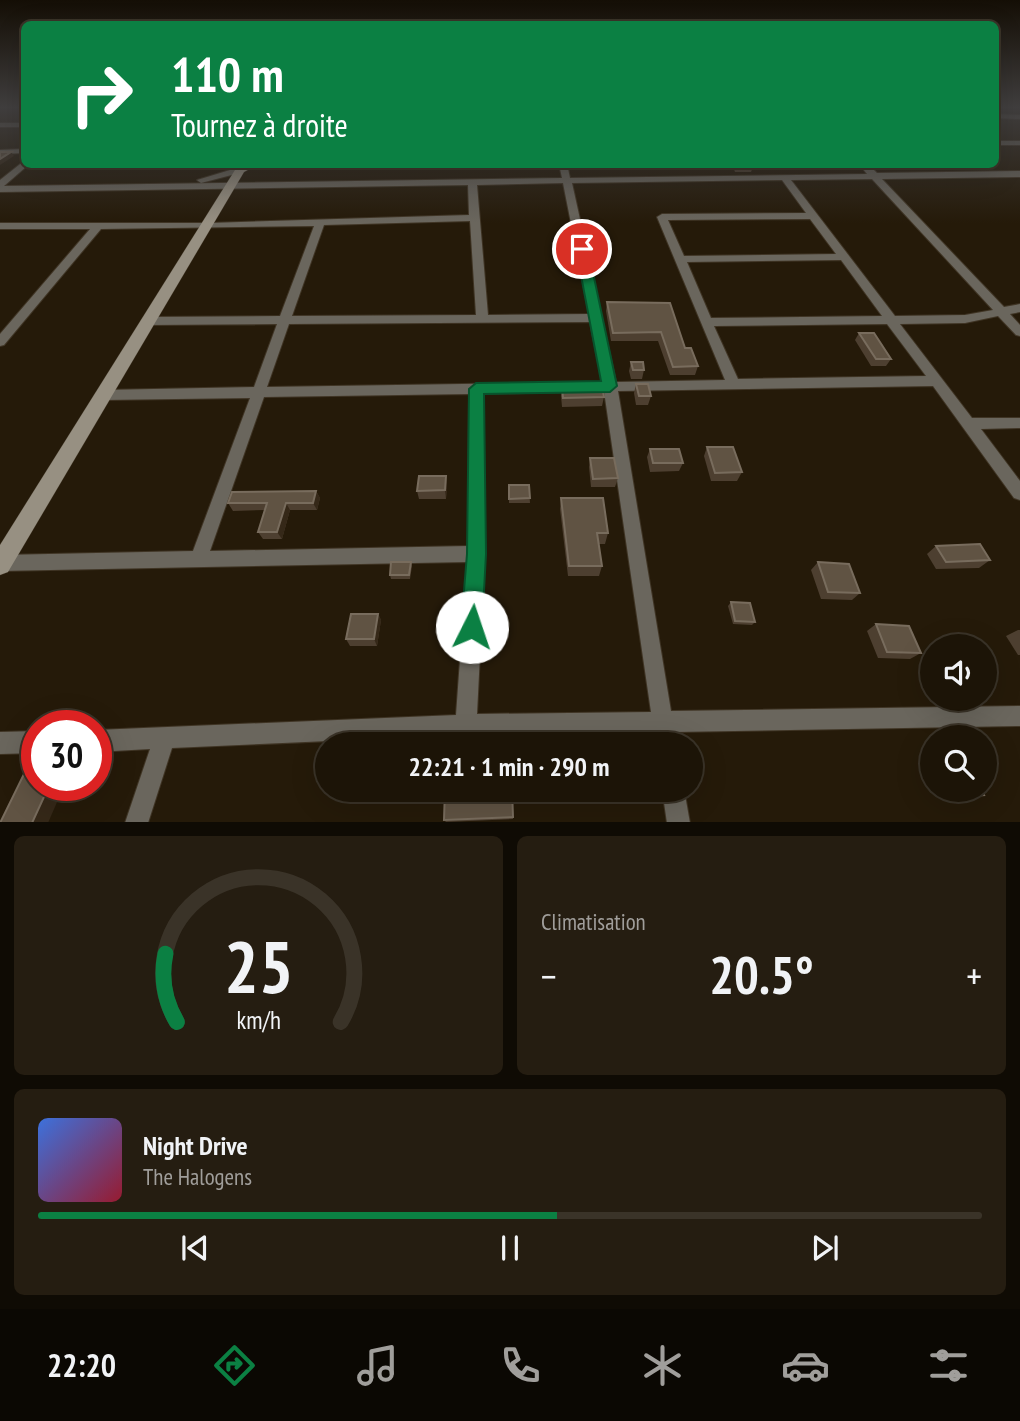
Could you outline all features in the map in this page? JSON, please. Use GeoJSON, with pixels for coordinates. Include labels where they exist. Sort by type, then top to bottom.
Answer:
{"type":"FeatureCollection","features":[{"type":"Feature","properties":{"kind":"street"},"geometry":{"type":"LineString","coordinates":[[0,152],[21,151]]}},
{"type":"Feature","properties":{"kind":"street"},"geometry":{"type":"LineString","coordinates":[[0,187],[21,167]]}},
{"type":"Feature","properties":{"kind":"street"},"geometry":{"type":"LineString","coordinates":[[158,187],[215,178],[244,168]]}},
{"type":"Feature","properties":{"kind":"street"},"geometry":{"type":"LineString","coordinates":[[1,564],[147,321],[232,186],[246,168]]}},
{"type":"Feature","properties":{"kind":"street"},"geometry":{"type":"LineString","coordinates":[[564,168],[610,386],[664,732]]}},
{"type":"Feature","properties":{"kind":"street"},"geometry":{"type":"LineString","coordinates":[[867,168],[1020,332]]}},
{"type":"Feature","properties":{"kind":"street"},"geometry":{"type":"LineString","coordinates":[[0,187],[472,184],[567,180],[1020,174]]}},
{"type":"Feature","properties":{"kind":"street"},"geometry":{"type":"LineString","coordinates":[[785,178],[1020,492]]}},
{"type":"Feature","properties":{"kind":"street"},"geometry":{"type":"LineString","coordinates":[[472,184],[482,319]]}},
{"type":"Feature","properties":{"kind":"street"},"geometry":{"type":"LineString","coordinates":[[733,384],[662,217],[815,216]]}},
{"type":"Feature","properties":{"kind":"street"},"geometry":{"type":"LineString","coordinates":[[0,226],[209,226],[474,218]]}},
{"type":"Feature","properties":{"kind":"street"},"geometry":{"type":"LineString","coordinates":[[199,559],[320,222]]}},
{"type":"Feature","properties":{"kind":"street"},"geometry":{"type":"LineString","coordinates":[[2,337],[99,225]]}},
{"type":"Feature","properties":{"kind":"street"},"geometry":{"type":"LineString","coordinates":[[680,259],[846,257]]}},
{"type":"Feature","properties":{"kind":"street"},"geometry":{"type":"LineString","coordinates":[[707,322],[965,319],[1020,308]]}},
{"type":"Feature","properties":{"kind":"street"},"geometry":{"type":"LineString","coordinates":[[147,321],[596,318]]}},
{"type":"Feature","properties":{"kind":"street"},"geometry":{"type":"LineString","coordinates":[[103,395],[937,381]]}},
{"type":"Feature","properties":{"kind":"street"},"geometry":{"type":"LineString","coordinates":[[466,725],[476,554],[476,389]]}},
{"type":"Feature","properties":{"kind":"street"},"geometry":{"type":"LineString","coordinates":[[970,424],[1020,423]]}},
{"type":"Feature","properties":{"kind":"street"},"geometry":{"type":"LineString","coordinates":[[1,564],[476,554]]}},
{"type":"Feature","properties":{"kind":"street"},"geometry":{"type":"LineString","coordinates":[[112,741],[466,725],[662,721],[1017,721]]}},
{"type":"Feature","properties":{"kind":"street"},"geometry":{"type":"LineString","coordinates":[[136,822],[164,739]]}},
{"type":"Feature","properties":{"kind":"street"},"geometry":{"type":"LineString","coordinates":[[0,743],[21,742]]}},
{"type":"Feature","properties":{"kind":"street"},"geometry":{"type":"LineString","coordinates":[[675,802],[679,822]]}},
{"type":"Feature","properties":{"kind":"building"},"geometry":{"type":"Polygon","coordinates":[[[0,152],[11,152],[0,159],[0,152]]]}},
{"type":"Feature","properties":{"kind":"building"},"geometry":{"type":"Polygon","coordinates":[[[607,302],[670,303],[685,348],[691,348],[698,366],[673,367],[661,332],[613,333],[607,302]]]}},
{"type":"Feature","properties":{"kind":"building"},"geometry":{"type":"Polygon","coordinates":[[[859,333],[874,333],[891,359],[876,359],[859,333]]]}},
{"type":"Feature","properties":{"kind":"building"},"geometry":{"type":"Polygon","coordinates":[[[631,362],[643,362],[644,370],[633,370],[631,362]]]}},
{"type":"Feature","properties":{"kind":"building"},"geometry":{"type":"Polygon","coordinates":[[[636,384],[648,384],[651,396],[639,396],[636,384]]]}},
{"type":"Feature","properties":{"kind":"building"},"geometry":{"type":"Polygon","coordinates":[[[602,386],[604,397],[563,398],[562,387],[602,386]]]}},
{"type":"Feature","properties":{"kind":"building"},"geometry":{"type":"Polygon","coordinates":[[[707,447],[733,447],[742,472],[715,473],[707,447]]]}},
{"type":"Feature","properties":{"kind":"building"},"geometry":{"type":"Polygon","coordinates":[[[650,449],[679,449],[683,463],[653,463],[650,449]]]}},
{"type":"Feature","properties":{"kind":"building"},"geometry":{"type":"Polygon","coordinates":[[[590,458],[614,458],[618,478],[593,479],[590,458]]]}},
{"type":"Feature","properties":{"kind":"building"},"geometry":{"type":"Polygon","coordinates":[[[419,476],[446,476],[445,490],[417,491],[419,476]]]}},
{"type":"Feature","properties":{"kind":"building"},"geometry":{"type":"Polygon","coordinates":[[[509,485],[529,485],[530,498],[509,499],[509,485]]]}},
{"type":"Feature","properties":{"kind":"building"},"geometry":{"type":"Polygon","coordinates":[[[316,491],[313,503],[286,503],[277,532],[258,532],[267,503],[228,503],[232,492],[316,491]]]}},
{"type":"Feature","properties":{"kind":"building"},"geometry":{"type":"Polygon","coordinates":[[[561,498],[603,498],[608,533],[597,533],[602,566],[569,566],[561,498]]]}},
{"type":"Feature","properties":{"kind":"building"},"geometry":{"type":"Polygon","coordinates":[[[980,544],[990,560],[946,562],[936,546],[980,544]]]}},
{"type":"Feature","properties":{"kind":"building"},"geometry":{"type":"Polygon","coordinates":[[[391,562],[411,562],[409,575],[390,575],[391,562]]]}},
{"type":"Feature","properties":{"kind":"building"},"geometry":{"type":"Polygon","coordinates":[[[818,562],[849,564],[860,593],[828,592],[818,562]]]}},
{"type":"Feature","properties":{"kind":"building"},"geometry":{"type":"Polygon","coordinates":[[[731,602],[750,603],[755,622],[735,621],[731,602]]]}},
{"type":"Feature","properties":{"kind":"building"},"geometry":{"type":"Polygon","coordinates":[[[351,614],[378,614],[374,639],[346,639],[351,614]]]}},
{"type":"Feature","properties":{"kind":"building"},"geometry":{"type":"Polygon","coordinates":[[[876,624],[909,626],[920,653],[887,652],[876,624]]]}},
{"type":"Feature","properties":{"kind":"building"},"geometry":{"type":"Polygon","coordinates":[[[21,780],[21,801],[42,801],[32,822],[0,822],[21,780]]]}},
{"type":"Feature","properties":{"kind":"building"},"geometry":{"type":"Polygon","coordinates":[[[445,802],[512,802],[513,817],[444,820],[445,802]]]}},
{"type":"Feature","properties":{"kind":"route"},"geometry":{"type":"LineString","coordinates":[[472,627],[476,554],[476,389],[610,386],[582,249]]}}]}
